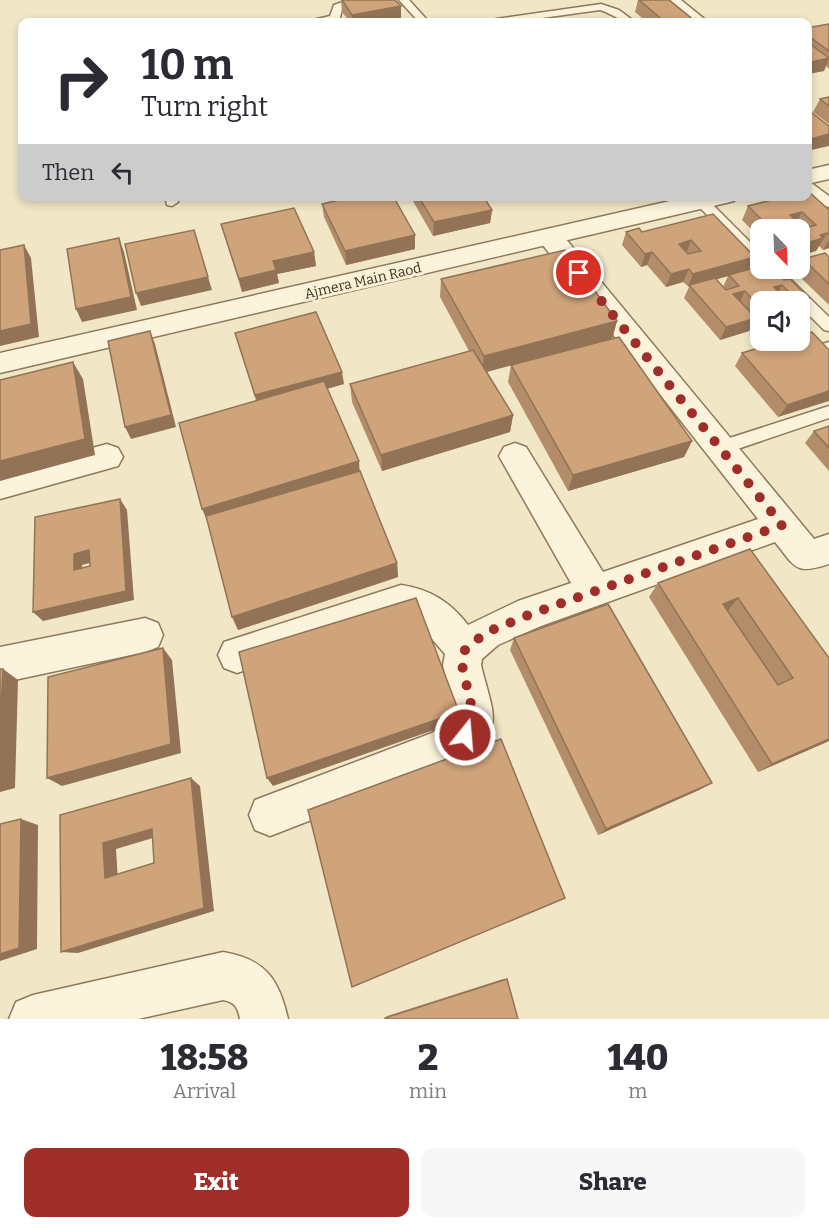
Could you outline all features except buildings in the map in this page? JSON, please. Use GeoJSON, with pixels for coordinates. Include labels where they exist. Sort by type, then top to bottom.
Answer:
{"type":"FeatureCollection","features":[{"type":"Feature","properties":{"kind":"street"},"geometry":{"type":"LineString","coordinates":[[812,176],[829,172]]}},
{"type":"Feature","properties":{"kind":"street","name":"Ajmera Main Raod"},"geometry":{"type":"LineString","coordinates":[[0,363],[706,201]]}},
{"type":"Feature","properties":{"kind":"street"},"geometry":{"type":"LineString","coordinates":[[551,238],[807,556],[829,549]]}},
{"type":"Feature","properties":{"kind":"street"},"geometry":{"type":"LineString","coordinates":[[515,456],[595,591]]}},
{"type":"Feature","properties":{"kind":"street"},"geometry":{"type":"LineString","coordinates":[[0,486],[107,457]]}},
{"type":"Feature","properties":{"kind":"street"},"geometry":{"type":"LineString","coordinates":[[270,815],[444,749],[465,735],[475,722],[462,665],[465,650],[485,633],[595,591],[782,525]]}},
{"type":"Feature","properties":{"kind":"street"},"geometry":{"type":"LineString","coordinates":[[237,656],[401,601],[416,602],[430,609],[465,650]]}},
{"type":"Feature","properties":{"kind":"street"},"geometry":{"type":"LineString","coordinates":[[0,665],[146,635]]}},
{"type":"Feature","properties":{"kind":"street"},"geometry":{"type":"LineString","coordinates":[[33,1019],[223,976],[240,978],[254,989],[264,1019]]}},
{"type":"Feature","properties":{"kind":"lane"},"geometry":{"type":"LineString","coordinates":[[336,18],[337,7],[358,0]]}},
{"type":"Feature","properties":{"kind":"lane"},"geometry":{"type":"LineString","coordinates":[[404,0],[420,18]]}},
{"type":"Feature","properties":{"kind":"lane"},"geometry":{"type":"LineString","coordinates":[[675,0],[698,18]]}},
{"type":"Feature","properties":{"kind":"lane"},"geometry":{"type":"LineString","coordinates":[[523,18],[601,7],[616,12],[624,18]]}},
{"type":"Feature","properties":{"kind":"lane"},"geometry":{"type":"LineString","coordinates":[[812,188],[829,203]]}},
{"type":"Feature","properties":{"kind":"lane"},"geometry":{"type":"LineString","coordinates":[[716,201],[750,246]]}},
{"type":"Feature","properties":{"kind":"lane"},"geometry":{"type":"LineString","coordinates":[[781,279],[829,326]]}},
{"type":"Feature","properties":{"kind":"lane"},"geometry":{"type":"LineString","coordinates":[[829,347],[824,349],[829,354]]}},
{"type":"Feature","properties":{"kind":"lane"},"geometry":{"type":"LineString","coordinates":[[720,448],[829,412]]}},
{"type":"Feature","properties":{"kind":"route"},"geometry":{"type":"LineString","coordinates":[[465,735],[475,722],[462,665],[465,650],[485,633],[531,614],[782,525],[579,273]]}}]}
